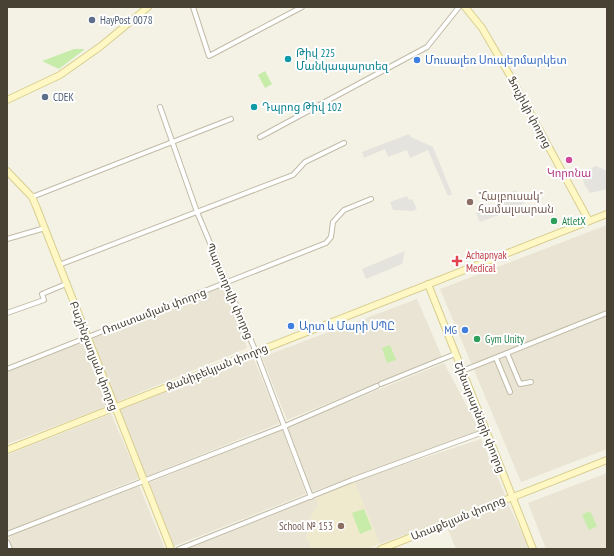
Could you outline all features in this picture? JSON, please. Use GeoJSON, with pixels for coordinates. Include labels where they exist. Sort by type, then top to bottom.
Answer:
{"type":"FeatureCollection","features":[{"type":"Feature","properties":{"kind":"main road"},"geometry":{"type":"LineString","coordinates":[[7,99],[60,75],[101,46],[147,7]]}},
{"type":"Feature","properties":{"kind":"main road","name":"Ֆուչիկի փողոց"},"geometry":{"type":"LineString","coordinates":[[465,7],[482,28],[509,74],[589,221]]}},
{"type":"Feature","properties":{"kind":"main road","name":"Բաշինջաղյան փողոց"},"geometry":{"type":"LineString","coordinates":[[7,171],[32,197],[170,549]]}},
{"type":"Feature","properties":{"kind":"main road","name":"Ջանիբեկյան փողոց"},"geometry":{"type":"LineString","coordinates":[[7,450],[607,214]]}},
{"type":"Feature","properties":{"kind":"main road","name":"Շինարարների փողոց"},"geometry":{"type":"LineString","coordinates":[[428,284],[533,549]]}},
{"type":"Feature","properties":{"kind":"main road","name":"Առաքելյան փողոց"},"geometry":{"type":"LineString","coordinates":[[381,549],[607,460]]}},
{"type":"Feature","properties":{"kind":"street"},"geometry":{"type":"LineString","coordinates":[[193,7],[210,56],[302,7]]}},
{"type":"Feature","properties":{"kind":"street"},"geometry":{"type":"LineString","coordinates":[[260,138],[427,47],[459,7]]}},
{"type":"Feature","properties":{"kind":"street","name":"Պարսողովի փողոց"},"geometry":{"type":"LineString","coordinates":[[160,106],[197,212],[256,352],[311,497]]}},
{"type":"Feature","properties":{"kind":"street"},"geometry":{"type":"LineString","coordinates":[[32,197],[231,119]]}},
{"type":"Feature","properties":{"kind":"street"},"geometry":{"type":"LineString","coordinates":[[59,265],[293,175],[305,162],[344,143]]}},
{"type":"Feature","properties":{"kind":"street","name":"Ռուստամյան փողոց"},"geometry":{"type":"LineString","coordinates":[[7,369],[326,243],[331,236],[333,222],[346,208],[371,199]]}},
{"type":"Feature","properties":{"kind":"street"},"geometry":{"type":"LineString","coordinates":[[7,239],[45,228]]}},
{"type":"Feature","properties":{"kind":"street"},"geometry":{"type":"LineString","coordinates":[[7,313],[44,300],[42,294],[66,284]]}},
{"type":"Feature","properties":{"kind":"street"},"geometry":{"type":"LineString","coordinates":[[462,371],[607,313]]}},
{"type":"Feature","properties":{"kind":"street"},"geometry":{"type":"LineString","coordinates":[[507,353],[520,384],[531,382]]}},
{"type":"Feature","properties":{"kind":"street"},"geometry":{"type":"LineString","coordinates":[[7,534],[285,426],[455,354]]}},
{"type":"Feature","properties":{"kind":"street"},"geometry":{"type":"LineString","coordinates":[[496,358],[510,392]]}},
{"type":"Feature","properties":{"kind":"street"},"geometry":{"type":"LineString","coordinates":[[179,549],[359,477],[486,431]]}},
{"type":"Feature","properties":{"kind":"street"},"geometry":{"type":"LineString","coordinates":[[7,542],[10,549]]}},
{"type":"Feature","properties":{"kind":"shaded area"},"geometry":{"type":"Polygon","coordinates":[[[409,134],[411,137],[433,147],[452,194],[448,196],[428,150],[410,158],[407,150],[388,157],[385,149],[364,158],[362,152],[409,134]]]}},
{"type":"Feature","properties":{"kind":"shaded area"},"geometry":{"type":"Polygon","coordinates":[[[596,166],[607,171],[607,189],[590,193],[584,184],[583,179],[587,171],[596,166]]]}},
{"type":"Feature","properties":{"kind":"shaded area"},"geometry":{"type":"Polygon","coordinates":[[[516,190],[524,203],[515,209],[480,222],[476,213],[510,199],[508,193],[516,190]]]}},
{"type":"Feature","properties":{"kind":"shaded area"},"geometry":{"type":"Polygon","coordinates":[[[407,196],[409,200],[412,199],[417,209],[413,211],[393,210],[390,202],[407,196]]]}},
{"type":"Feature","properties":{"kind":"shaded area"},"geometry":{"type":"Polygon","coordinates":[[[607,225],[607,449],[521,482],[440,289],[607,225]]]}},
{"type":"Feature","properties":{"kind":"shaded area"},"geometry":{"type":"Polygon","coordinates":[[[405,251],[402,264],[366,279],[362,269],[405,251]]]}},
{"type":"Feature","properties":{"kind":"shaded area"},"geometry":{"type":"Polygon","coordinates":[[[223,285],[242,330],[247,348],[117,402],[90,336],[223,285]]]}},
{"type":"Feature","properties":{"kind":"shaded area"},"geometry":{"type":"Polygon","coordinates":[[[417,299],[442,357],[287,420],[262,357],[417,299]]]}},
{"type":"Feature","properties":{"kind":"shaded area"},"geometry":{"type":"Polygon","coordinates":[[[83,341],[108,406],[7,444],[7,371],[83,341]]]}},
{"type":"Feature","properties":{"kind":"shaded area"},"geometry":{"type":"Polygon","coordinates":[[[253,357],[280,423],[145,477],[118,410],[253,357]]]}},
{"type":"Feature","properties":{"kind":"shaded area"},"geometry":{"type":"Polygon","coordinates":[[[444,363],[480,431],[311,492],[287,427],[444,363]]]}},
{"type":"Feature","properties":{"kind":"shaded area"},"geometry":{"type":"Polygon","coordinates":[[[111,414],[139,478],[7,532],[7,455],[111,414]]]}},
{"type":"Feature","properties":{"kind":"shaded area"},"geometry":{"type":"Polygon","coordinates":[[[282,429],[306,494],[174,546],[149,483],[282,429]]]}},
{"type":"Feature","properties":{"kind":"shaded area"},"geometry":{"type":"Polygon","coordinates":[[[481,439],[506,497],[380,544],[354,481],[481,439]]]}},
{"type":"Feature","properties":{"kind":"shaded area"},"geometry":{"type":"Polygon","coordinates":[[[607,473],[607,549],[546,549],[528,503],[607,473]]]}},
{"type":"Feature","properties":{"kind":"shaded area","name":"School № 153"},"geometry":{"type":"Polygon","coordinates":[[[354,481],[380,544],[367,549],[312,549],[306,538],[312,514],[318,505],[316,497],[354,481]]]}},
{"type":"Feature","properties":{"kind":"shaded area"},"geometry":{"type":"Polygon","coordinates":[[[139,486],[165,549],[13,549],[8,536],[139,486]]]}},
{"type":"Feature","properties":{"kind":"shaded area"},"geometry":{"type":"Polygon","coordinates":[[[316,497],[318,505],[312,514],[306,538],[312,549],[187,549],[316,497]]]}},
{"type":"Feature","properties":{"kind":"shaded area"},"geometry":{"type":"Polygon","coordinates":[[[507,502],[530,549],[456,549],[446,525],[507,502]]]}},
{"type":"Feature","properties":{"kind":"green space"},"geometry":{"type":"Polygon","coordinates":[[[74,49],[85,49],[59,69],[42,61],[74,49]]]}},
{"type":"Feature","properties":{"kind":"green space"},"geometry":{"type":"Polygon","coordinates":[[[265,71],[272,84],[265,88],[258,75],[265,71]]]}},
{"type":"Feature","properties":{"kind":"green space"},"geometry":{"type":"Polygon","coordinates":[[[390,345],[396,360],[387,363],[382,348],[390,345]]]}},
{"type":"Feature","properties":{"kind":"green space"},"geometry":{"type":"Polygon","coordinates":[[[364,509],[372,529],[360,534],[352,513],[364,509]]]}},
{"type":"Feature","properties":{"kind":"green space"},"geometry":{"type":"Polygon","coordinates":[[[590,511],[597,526],[589,530],[582,515],[590,511]]]}},
{"type":"Feature","properties":{"kind":"place","name":"HayPost 0078"},"geometry":{"type":"Point","coordinates":[92,20]}},
{"type":"Feature","properties":{"kind":"place","name":"Թիվ 225 Մանկապարտեզ"},"geometry":{"type":"Point","coordinates":[288,59]}},
{"type":"Feature","properties":{"kind":"place","name":"Մուսալեռ Սուպերմարկետ"},"geometry":{"type":"Point","coordinates":[417,60]}},
{"type":"Feature","properties":{"kind":"place","name":"CDEK"},"geometry":{"type":"Point","coordinates":[45,97]}},
{"type":"Feature","properties":{"kind":"place","name":"Դպրոց Թիվ 102"},"geometry":{"type":"Point","coordinates":[254,107]}},
{"type":"Feature","properties":{"kind":"place","name":"Կորոնա"},"geometry":{"type":"Point","coordinates":[569,160]}},
{"type":"Feature","properties":{"kind":"place","name":"\"Հայբուսակ\" համալսարան"},"geometry":{"type":"Point","coordinates":[470,202]}},
{"type":"Feature","properties":{"kind":"place","name":"AtletX"},"geometry":{"type":"Point","coordinates":[554,221]}},
{"type":"Feature","properties":{"kind":"place","name":"Achapnyak Medical"},"geometry":{"type":"Point","coordinates":[457,261]}},
{"type":"Feature","properties":{"kind":"place","name":"Արտ և Մարի ՍՊԸ"},"geometry":{"type":"Point","coordinates":[291,326]}},
{"type":"Feature","properties":{"kind":"place","name":"MG"},"geometry":{"type":"Point","coordinates":[465,330]}},
{"type":"Feature","properties":{"kind":"place","name":"Gym Unity"},"geometry":{"type":"Point","coordinates":[477,339]}},
{"type":"Feature","properties":{"kind":"place","name":"School № 153"},"geometry":{"type":"Point","coordinates":[341,526]}}]}
